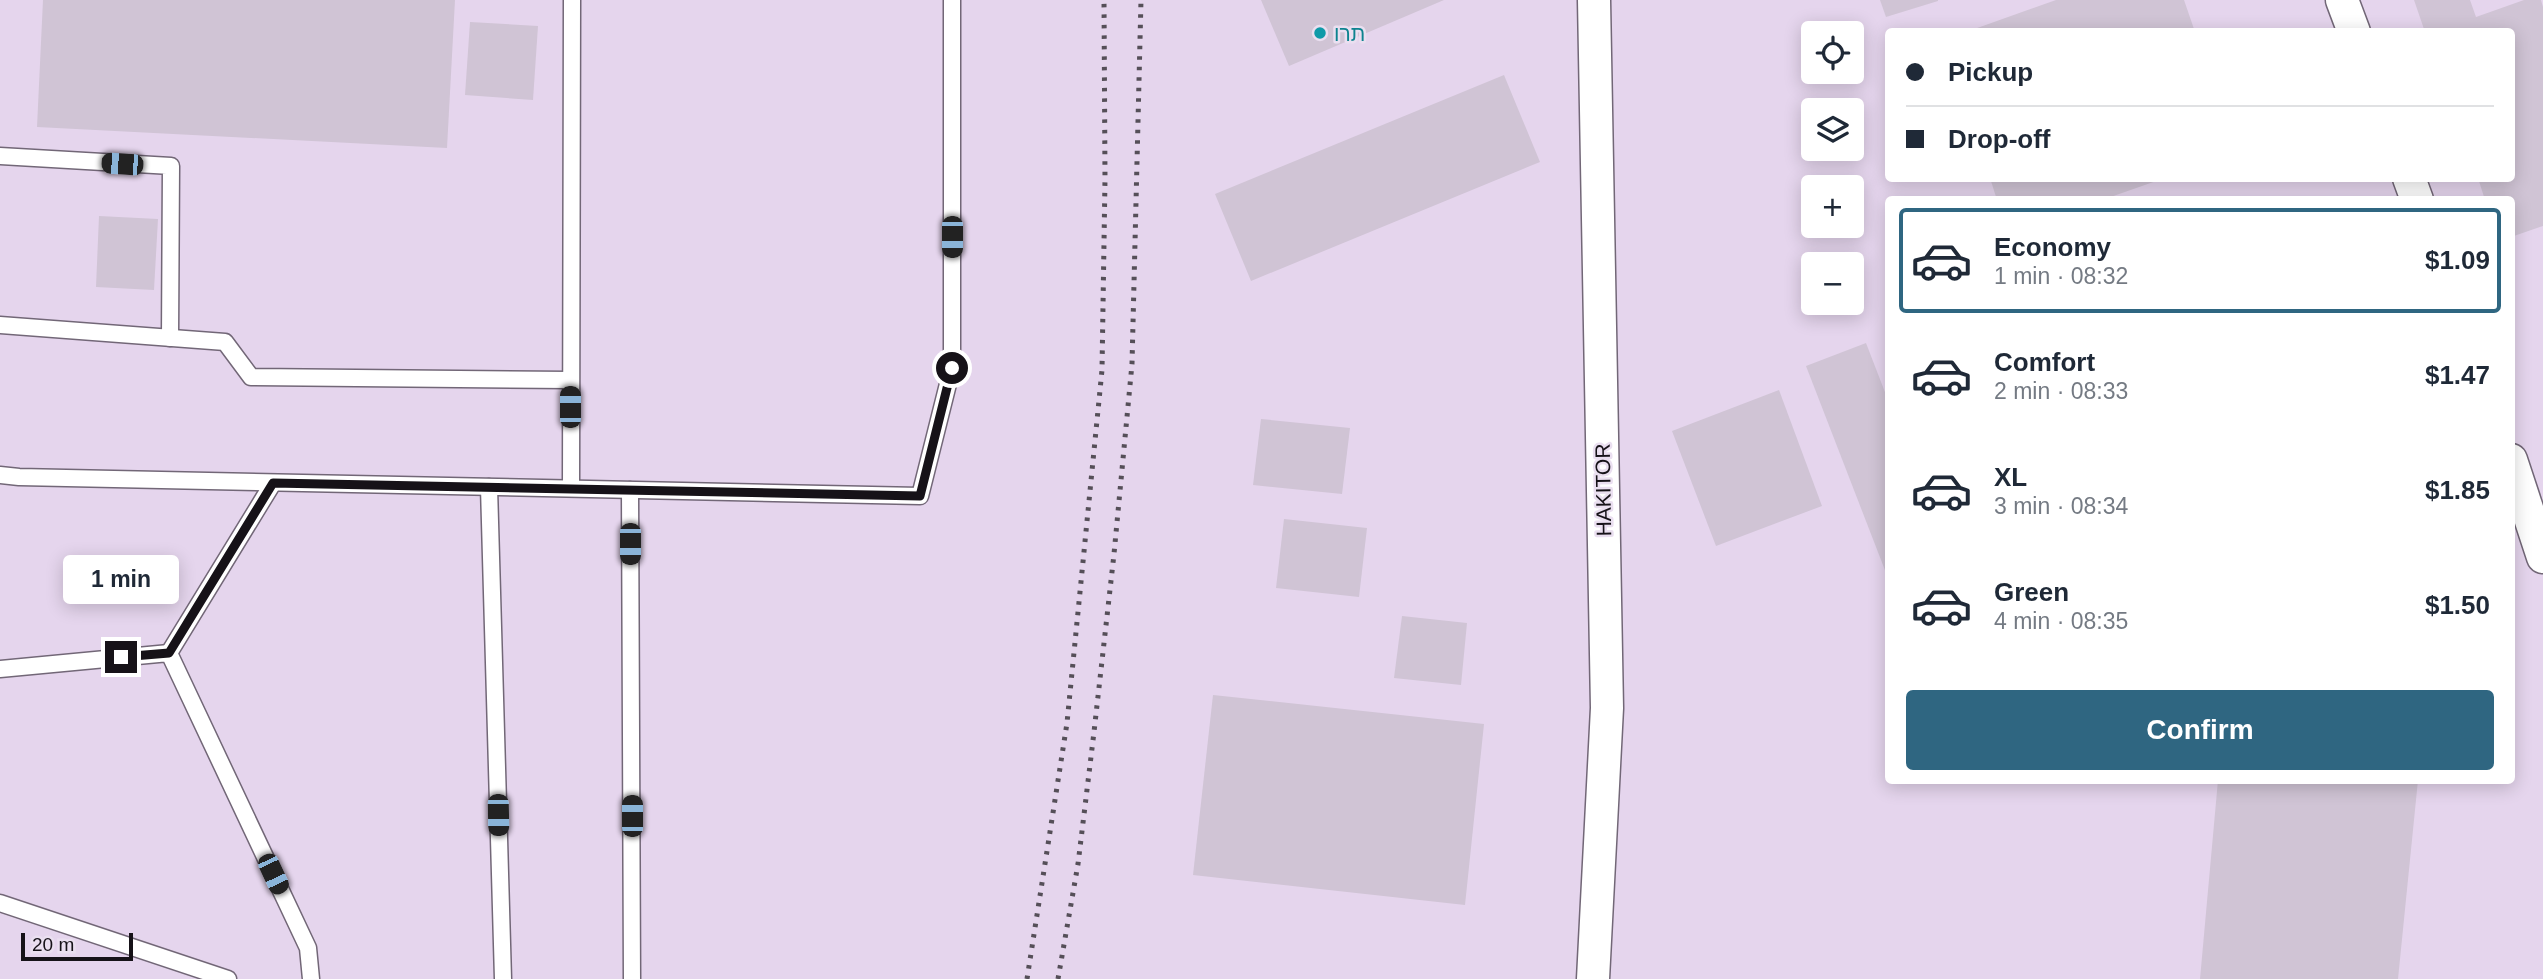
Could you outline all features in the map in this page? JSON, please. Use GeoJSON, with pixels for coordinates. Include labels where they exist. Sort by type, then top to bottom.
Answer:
{"type":"FeatureCollection","features":[{"type":"Feature","properties":{"kind":"street","name":"HAKITOR"},"geometry":{"type":"LineString","coordinates":[[1593,979],[1607,708],[1594,0]]}},
{"type":"Feature","properties":{"kind":"street"},"geometry":{"type":"LineString","coordinates":[[2343,0],[2353,28]]}},
{"type":"Feature","properties":{"kind":"street"},"geometry":{"type":"LineString","coordinates":[[2515,472],[2543,558]]}},
{"type":"Feature","properties":{"kind":"lane"},"geometry":{"type":"LineString","coordinates":[[571,488],[572,0]]}},
{"type":"Feature","properties":{"kind":"lane"},"geometry":{"type":"LineString","coordinates":[[0,475],[920,496],[952,368],[952,0]]}},
{"type":"Feature","properties":{"kind":"lane"},"geometry":{"type":"LineString","coordinates":[[0,156],[171,166],[170,338]]}},
{"type":"Feature","properties":{"kind":"lane"},"geometry":{"type":"LineString","coordinates":[[0,325],[225,342],[251,377],[570,380]]}},
{"type":"Feature","properties":{"kind":"lane"},"geometry":{"type":"LineString","coordinates":[[0,489],[19,477]]}},
{"type":"Feature","properties":{"kind":"lane"},"geometry":{"type":"LineString","coordinates":[[169,653],[273,483]]}},
{"type":"Feature","properties":{"kind":"lane"},"geometry":{"type":"LineString","coordinates":[[489,487],[503,979]]}},
{"type":"Feature","properties":{"kind":"lane"},"geometry":{"type":"LineString","coordinates":[[630,490],[632,979]]}},
{"type":"Feature","properties":{"kind":"lane"},"geometry":{"type":"LineString","coordinates":[[0,668],[169,653]]}},
{"type":"Feature","properties":{"kind":"lane"},"geometry":{"type":"LineString","coordinates":[[169,653],[308,948],[311,979]]}},
{"type":"Feature","properties":{"kind":"lane"},"geometry":{"type":"LineString","coordinates":[[0,903],[228,979]]}},
{"type":"Feature","properties":{"kind":"shaded area"},"geometry":{"type":"Polygon","coordinates":[[[0,0],[2543,0],[2543,979],[0,979],[0,0]]]}},
{"type":"Feature","properties":{"kind":"building"},"geometry":{"type":"Polygon","coordinates":[[[43,0],[455,0],[447,148],[37,127],[43,0]]]}},
{"type":"Feature","properties":{"kind":"building","name":"תרו"},"geometry":{"type":"Polygon","coordinates":[[[1261,0],[1444,0],[1289,66],[1261,0]]]}},
{"type":"Feature","properties":{"kind":"building"},"geometry":{"type":"Polygon","coordinates":[[[1880,0],[1938,0],[1938,1],[1886,17],[1880,0]]]}},
{"type":"Feature","properties":{"kind":"building"},"geometry":{"type":"Polygon","coordinates":[[[2056,0],[2184,0],[2194,28],[1977,28],[2056,0]]]}},
{"type":"Feature","properties":{"kind":"building"},"geometry":{"type":"Polygon","coordinates":[[[2414,0],[2470,0],[2476,17],[2524,0],[2541,0],[2543,226],[2515,236],[2515,196],[2484,196],[2479,182],[2515,182],[2515,28],[2424,28],[2414,0]]]}},
{"type":"Feature","properties":{"kind":"building"},"geometry":{"type":"Polygon","coordinates":[[[470,22],[538,26],[533,100],[465,95],[470,22]]]}},
{"type":"Feature","properties":{"kind":"building"},"geometry":{"type":"Polygon","coordinates":[[[1504,75],[1540,162],[1251,281],[1215,194],[1504,75]]]}},
{"type":"Feature","properties":{"kind":"building"},"geometry":{"type":"Polygon","coordinates":[[[1991,182],[2153,182],[2113,196],[1996,196],[1991,182]]]}},
{"type":"Feature","properties":{"kind":"building"},"geometry":{"type":"Polygon","coordinates":[[[99,216],[158,219],[154,290],[96,287],[99,216]]]}},
{"type":"Feature","properties":{"kind":"building"},"geometry":{"type":"Polygon","coordinates":[[[1866,343],[1885,392],[1885,570],[1806,366],[1866,343]]]}},
{"type":"Feature","properties":{"kind":"building"},"geometry":{"type":"Polygon","coordinates":[[[1779,390],[1822,506],[1716,546],[1672,431],[1779,390]]]}},
{"type":"Feature","properties":{"kind":"building"},"geometry":{"type":"Polygon","coordinates":[[[1261,419],[1350,428],[1342,494],[1253,485],[1261,419]]]}},
{"type":"Feature","properties":{"kind":"building"},"geometry":{"type":"Polygon","coordinates":[[[1284,519],[1367,528],[1359,597],[1276,588],[1284,519]]]}},
{"type":"Feature","properties":{"kind":"building"},"geometry":{"type":"Polygon","coordinates":[[[1402,616],[1467,623],[1461,685],[1394,678],[1402,616]]]}},
{"type":"Feature","properties":{"kind":"building"},"geometry":{"type":"Polygon","coordinates":[[[1213,695],[1484,724],[1465,905],[1193,875],[1213,695]]]}},
{"type":"Feature","properties":{"kind":"building"},"geometry":{"type":"Polygon","coordinates":[[[2218,784],[2418,784],[2398,979],[2200,979],[2218,784]]]}},
{"type":"Feature","properties":{"kind":"railway"},"geometry":{"type":"LineString","coordinates":[[1027,979],[1067,723],[1102,370],[1104,0]]}},
{"type":"Feature","properties":{"kind":"railway"},"geometry":{"type":"LineString","coordinates":[[1058,979],[1078,864],[1094,732],[1132,364],[1141,0]]}},
{"type":"Feature","properties":{"kind":"place","name":"תרו"},"geometry":{"type":"Point","coordinates":[1320,33]}},
{"type":"Feature","properties":{"kind":"route"},"geometry":{"type":"LineString","coordinates":[[121,657],[169,653],[273,483],[920,496],[952,368]]}}]}
